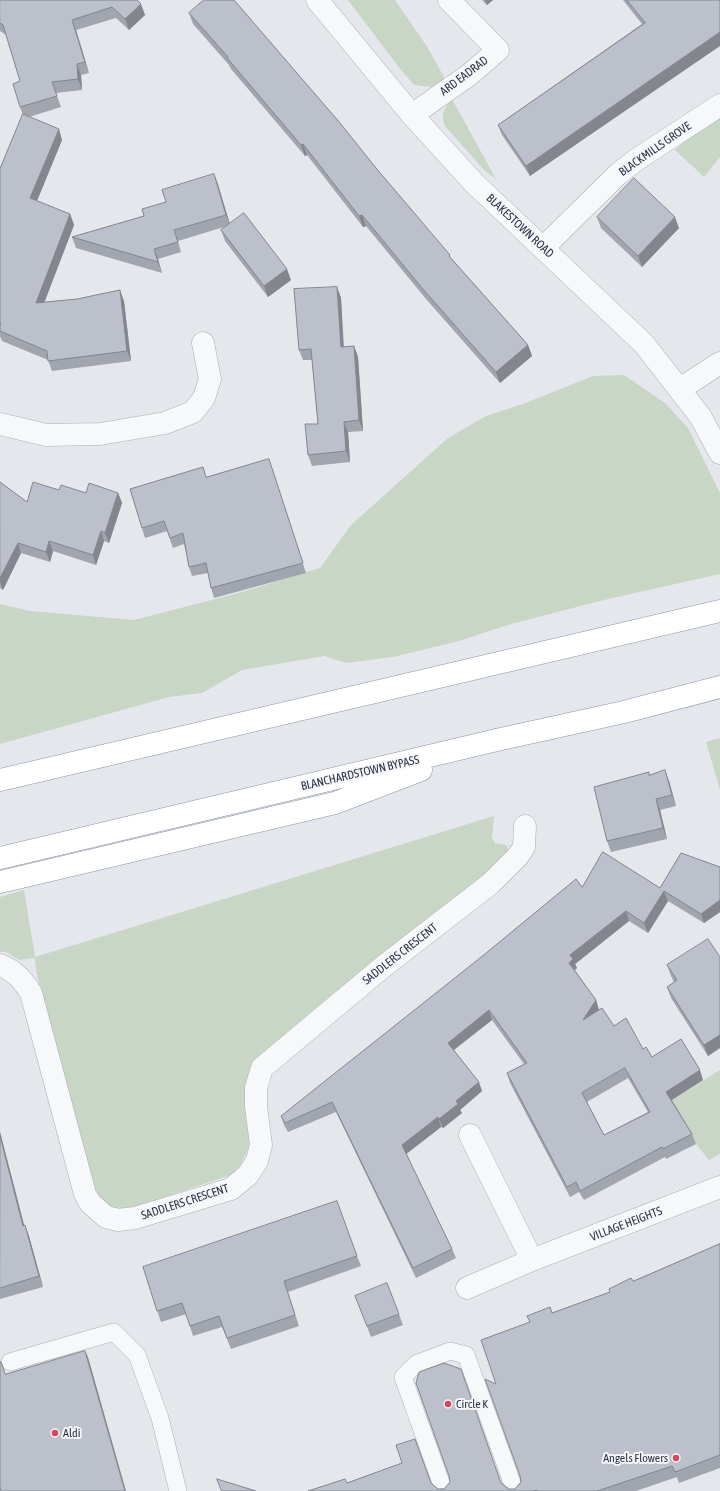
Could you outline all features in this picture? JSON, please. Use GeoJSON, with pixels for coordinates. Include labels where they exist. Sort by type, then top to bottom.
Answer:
{"type":"FeatureCollection","features":[{"type":"Feature","properties":{"kind":"highway"},"geometry":{"type":"LineString","coordinates":[[0,780],[720,611]]}},
{"type":"Feature","properties":{"kind":"highway","name":"BLANCHARDSTOWN BYPASS"},"geometry":{"type":"LineString","coordinates":[[0,858],[501,739],[624,712],[720,687]]}},
{"type":"Feature","properties":{"kind":"highway"},"geometry":{"type":"LineString","coordinates":[[0,882],[335,803],[501,739]]}},
{"type":"Feature","properties":{"kind":"street","name":"BLAKESTOWN ROAD"},"geometry":{"type":"LineString","coordinates":[[317,0],[412,115],[474,183],[644,344],[700,416],[720,453]]}},
{"type":"Feature","properties":{"kind":"street","name":"ARD EADRAD"},"geometry":{"type":"LineString","coordinates":[[412,115],[468,75],[498,50],[449,0]]}},
{"type":"Feature","properties":{"kind":"street","name":"BLACKMILLS GROVE"},"geometry":{"type":"LineString","coordinates":[[543,248],[618,174],[636,160],[720,105]]}},
{"type":"Feature","properties":{"kind":"street"},"geometry":{"type":"LineString","coordinates":[[0,424],[46,435],[100,434],[165,423],[193,412],[204,398],[210,379],[203,342]]}},
{"type":"Feature","properties":{"kind":"street"},"geometry":{"type":"LineString","coordinates":[[680,389],[720,363]]}},
{"type":"Feature","properties":{"kind":"street","name":"SADDLERS CRESCENT"},"geometry":{"type":"LineString","coordinates":[[5,967],[23,980],[32,996],[85,1194],[90,1203],[106,1217],[118,1220],[135,1218],[231,1189],[248,1175],[257,1161],[261,1145],[256,1106],[256,1088],[262,1068],[384,966],[490,884],[518,856],[524,847],[525,826]]}},
{"type":"Feature","properties":{"kind":"street"},"geometry":{"type":"LineString","coordinates":[[470,1135],[532,1260]]}},
{"type":"Feature","properties":{"kind":"street","name":"VILLAGE HEIGHTS"},"geometry":{"type":"LineString","coordinates":[[467,1288],[532,1260],[720,1187]]}},
{"type":"Feature","properties":{"kind":"lane"},"geometry":{"type":"LineString","coordinates":[[10,1362],[114,1332],[137,1355],[160,1418],[178,1491]]}},
{"type":"Feature","properties":{"kind":"lane"},"geometry":{"type":"LineString","coordinates":[[444,1491],[402,1377],[416,1364],[450,1351],[466,1355],[515,1491]]}},
{"type":"Feature","properties":{"kind":"green space"},"geometry":{"type":"Polygon","coordinates":[[[348,0],[395,0],[428,48],[445,79],[431,87],[414,85],[348,0]]]}},
{"type":"Feature","properties":{"kind":"green space"},"geometry":{"type":"Polygon","coordinates":[[[452,99],[496,179],[485,171],[445,126],[443,118],[444,111],[452,99]]]}},
{"type":"Feature","properties":{"kind":"green space"},"geometry":{"type":"Polygon","coordinates":[[[720,117],[720,157],[704,177],[675,150],[691,135],[720,117]]]}},
{"type":"Feature","properties":{"kind":"green space"},"geometry":{"type":"Polygon","coordinates":[[[624,375],[665,403],[688,428],[720,493],[720,574],[604,600],[511,624],[459,641],[393,657],[346,663],[324,656],[242,670],[202,693],[169,697],[0,744],[0,604],[30,611],[134,620],[239,593],[320,568],[351,525],[448,438],[486,416],[523,404],[593,376],[624,375]]]}},
{"type":"Feature","properties":{"kind":"green space"},"geometry":{"type":"Polygon","coordinates":[[[720,738],[720,790],[706,742],[720,738]]]}},
{"type":"Feature","properties":{"kind":"green space"},"geometry":{"type":"Polygon","coordinates":[[[494,816],[492,837],[495,843],[506,845],[508,849],[506,855],[497,865],[330,996],[254,1060],[246,1083],[246,1114],[250,1139],[248,1150],[241,1164],[231,1175],[131,1208],[119,1210],[110,1208],[95,1191],[42,998],[35,958],[19,960],[6,952],[0,952],[0,897],[24,890],[35,957],[494,816]]]}},
{"type":"Feature","properties":{"kind":"green space"},"geometry":{"type":"Polygon","coordinates":[[[720,1070],[720,1154],[709,1160],[696,1144],[669,1102],[720,1070]]]}},
{"type":"Feature","properties":{"kind":"building"},"geometry":{"type":"Polygon","coordinates":[[[0,0],[137,0],[141,4],[125,19],[112,7],[72,20],[85,62],[77,64],[78,79],[52,82],[57,96],[20,107],[13,84],[20,81],[3,25],[0,23],[0,0]]]}},
{"type":"Feature","properties":{"kind":"building"},"geometry":{"type":"Polygon","coordinates":[[[204,0],[234,0],[340,123],[450,255],[449,256],[528,345],[496,372],[422,288],[362,215],[359,216],[303,144],[301,145],[227,58],[228,57],[189,13],[204,0]]]}},
{"type":"Feature","properties":{"kind":"building"},"geometry":{"type":"Polygon","coordinates":[[[627,0],[720,0],[720,32],[526,166],[498,125],[645,23],[627,0]]]}},
{"type":"Feature","properties":{"kind":"building"},"geometry":{"type":"Polygon","coordinates":[[[23,114],[59,129],[30,198],[70,214],[36,303],[77,299],[120,290],[127,351],[48,361],[47,351],[0,331],[0,169],[23,114]]]}},
{"type":"Feature","properties":{"kind":"building"},"geometry":{"type":"Polygon","coordinates":[[[214,174],[226,215],[174,230],[178,242],[154,249],[158,262],[72,237],[144,216],[142,209],[166,202],[162,190],[214,174]]]}},
{"type":"Feature","properties":{"kind":"building"},"geometry":{"type":"Polygon","coordinates":[[[634,178],[675,217],[638,256],[597,217],[634,178]]]}},
{"type":"Feature","properties":{"kind":"building"},"geometry":{"type":"Polygon","coordinates":[[[244,213],[287,269],[264,286],[221,230],[244,213]]]}},
{"type":"Feature","properties":{"kind":"building"},"geometry":{"type":"Polygon","coordinates":[[[337,287],[341,347],[354,346],[359,420],[344,422],[346,451],[308,455],[305,424],[318,424],[311,349],[299,350],[294,289],[337,287]]]}},
{"type":"Feature","properties":{"kind":"building"},"geometry":{"type":"Polygon","coordinates":[[[269,459],[303,563],[211,588],[206,563],[189,567],[183,533],[170,538],[164,521],[142,528],[130,489],[203,467],[206,477],[269,459]]]}},
{"type":"Feature","properties":{"kind":"building"},"geometry":{"type":"Polygon","coordinates":[[[0,482],[27,502],[33,482],[59,490],[61,485],[86,493],[89,483],[118,493],[105,533],[101,531],[93,555],[49,541],[46,552],[18,543],[0,578],[0,482]]]}},
{"type":"Feature","properties":{"kind":"building"},"geometry":{"type":"Polygon","coordinates":[[[665,770],[672,795],[656,799],[663,828],[607,841],[594,787],[649,772],[649,775],[665,770]]]}},
{"type":"Feature","properties":{"kind":"building"},"geometry":{"type":"Polygon","coordinates":[[[603,852],[660,888],[681,853],[720,867],[720,900],[701,914],[664,891],[644,923],[626,911],[570,955],[573,959],[569,963],[596,1000],[583,1020],[602,1008],[614,1026],[626,1018],[643,1049],[646,1047],[652,1057],[681,1039],[700,1070],[666,1092],[692,1134],[663,1149],[662,1147],[580,1191],[576,1182],[567,1187],[507,1073],[527,1063],[489,1010],[448,1043],[479,1082],[456,1101],[458,1104],[439,1119],[438,1117],[402,1145],[452,1249],[413,1268],[332,1102],[285,1123],[281,1116],[480,958],[576,879],[582,887],[603,852]],[[625,1068],[582,1093],[604,1135],[650,1112],[625,1068]]]}},
{"type":"Feature","properties":{"kind":"building"},"geometry":{"type":"Polygon","coordinates":[[[708,939],[720,957],[720,1035],[704,1045],[667,987],[677,980],[667,965],[708,939]]]}},
{"type":"Feature","properties":{"kind":"building"},"geometry":{"type":"Polygon","coordinates":[[[0,1136],[23,1226],[25,1225],[39,1276],[0,1288],[0,1136]]]}},
{"type":"Feature","properties":{"kind":"building"},"geometry":{"type":"Polygon","coordinates":[[[337,1201],[357,1256],[284,1281],[295,1315],[227,1338],[219,1316],[190,1326],[182,1303],[157,1311],[143,1267],[337,1201]]]}},
{"type":"Feature","properties":{"kind":"building"},"geometry":{"type":"Polygon","coordinates":[[[720,1244],[720,1455],[675,1472],[672,1466],[597,1491],[308,1491],[345,1479],[347,1483],[402,1463],[396,1445],[415,1439],[431,1483],[438,1489],[444,1489],[450,1482],[449,1476],[416,1383],[419,1372],[444,1363],[461,1369],[501,1483],[509,1489],[515,1489],[521,1482],[520,1476],[485,1379],[496,1384],[481,1340],[530,1322],[527,1316],[550,1307],[552,1313],[610,1292],[609,1289],[631,1278],[633,1281],[720,1244]]]}},
{"type":"Feature","properties":{"kind":"building"},"geometry":{"type":"Polygon","coordinates":[[[387,1283],[399,1314],[367,1326],[355,1296],[387,1283]]]}},
{"type":"Feature","properties":{"kind":"building","name":"Aldi"},"geometry":{"type":"Polygon","coordinates":[[[85,1351],[125,1491],[1,1491],[0,1361],[5,1374],[85,1351]]]}},
{"type":"Feature","properties":{"kind":"building"},"geometry":{"type":"Polygon","coordinates":[[[217,1479],[256,1491],[222,1491],[217,1479]]]}},
{"type":"Feature","properties":{"kind":"place","name":"Circle K"},"geometry":{"type":"Point","coordinates":[448,1404]}},
{"type":"Feature","properties":{"kind":"place","name":"Aldi"},"geometry":{"type":"Point","coordinates":[55,1433]}},
{"type":"Feature","properties":{"kind":"place","name":"Angels Flowers"},"geometry":{"type":"Point","coordinates":[676,1458]}}]}
